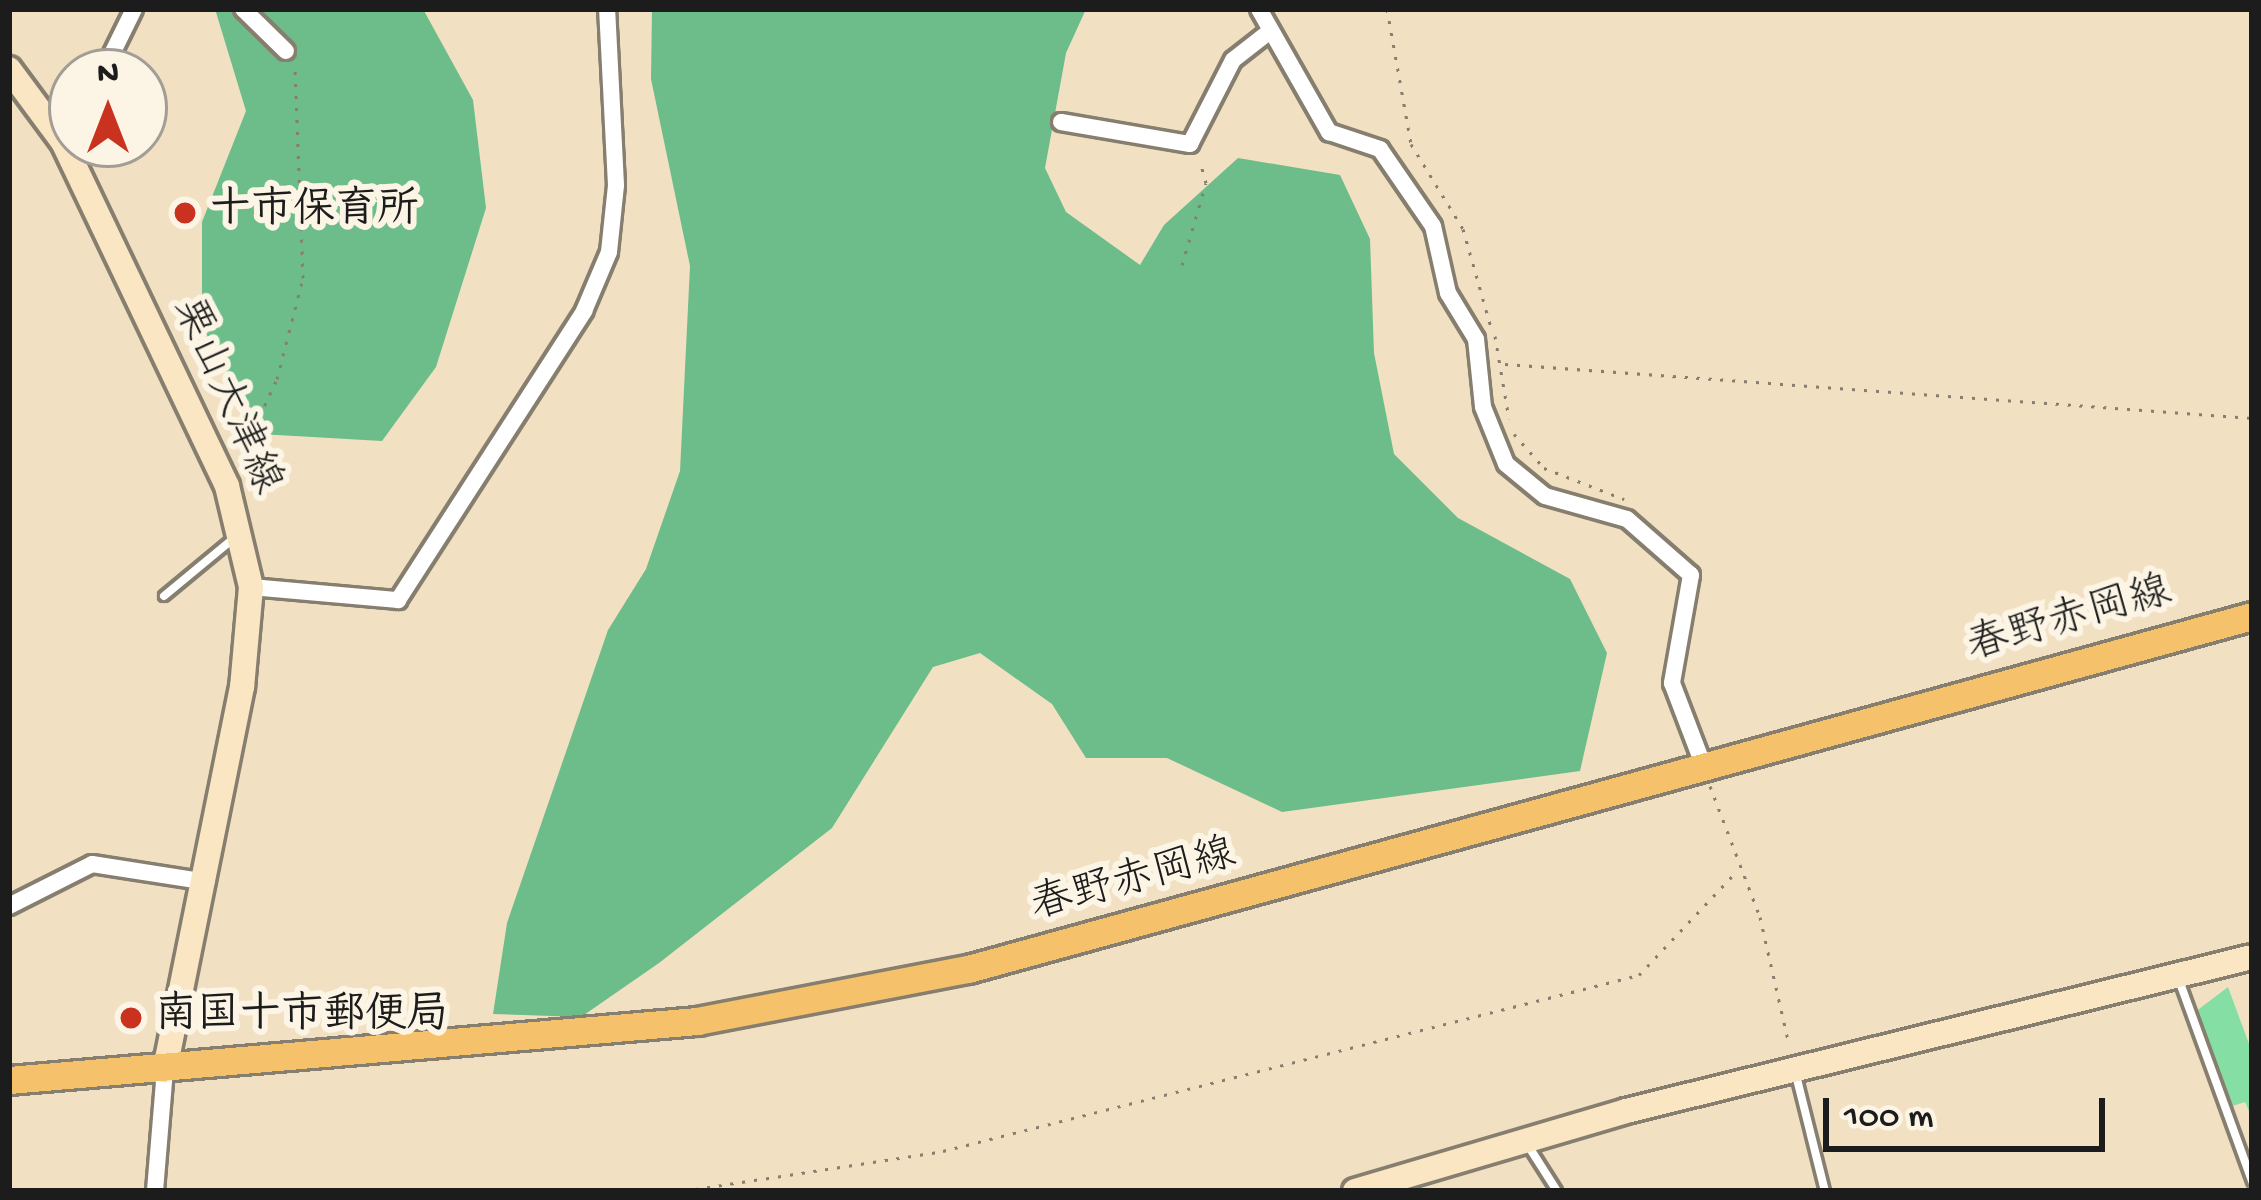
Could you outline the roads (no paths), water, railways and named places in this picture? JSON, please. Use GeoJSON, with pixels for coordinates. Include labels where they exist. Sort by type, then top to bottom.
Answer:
{"type":"FeatureCollection","features":[{"type":"Feature","properties":{"kind":"main road","name":"栗山大津線"},"geometry":{"type":"LineString","coordinates":[[9,69],[48,113]]}},
{"type":"Feature","properties":{"kind":"main road","name":"栗山大津線"},"geometry":{"type":"LineString","coordinates":[[82,168],[227,486],[251,587],[206,882],[165,1070]]}},
{"type":"Feature","properties":{"kind":"main road","name":"春野赤岡線"},"geometry":{"type":"LineString","coordinates":[[9,1080],[698,1021],[968,970],[2252,616]]}},
{"type":"Feature","properties":{"kind":"main road"},"geometry":{"type":"LineString","coordinates":[[1355,1191],[1394,1186],[1526,1142],[1794,1067],[2180,983],[2252,957]]}},
{"type":"Feature","properties":{"kind":"street"},"geometry":{"type":"LineString","coordinates":[[115,48],[134,9]]}},
{"type":"Feature","properties":{"kind":"street"},"geometry":{"type":"LineString","coordinates":[[243,9],[286,51]]}},
{"type":"Feature","properties":{"kind":"street"},"geometry":{"type":"LineString","coordinates":[[251,587],[398,600],[584,311],[609,252],[616,185],[607,9]]}},
{"type":"Feature","properties":{"kind":"street"},"geometry":{"type":"LineString","coordinates":[[1259,9],[1265,35],[1329,132],[1380,149],[1433,226],[1448,293],[1476,340],[1483,407],[1505,464],[1545,496],[1627,519],[1691,575],[1672,683],[1704,767]]}},
{"type":"Feature","properties":{"kind":"street"},"geometry":{"type":"LineString","coordinates":[[1061,122],[1190,144],[1233,60],[1265,35]]}},
{"type":"Feature","properties":{"kind":"street"},"geometry":{"type":"LineString","coordinates":[[9,906],[92,864],[206,882]]}},
{"type":"Feature","properties":{"kind":"street"},"geometry":{"type":"LineString","coordinates":[[155,1191],[165,1070]]}},
{"type":"Feature","properties":{"kind":"lane"},"geometry":{"type":"LineString","coordinates":[[164,596],[240,533]]}},
{"type":"Feature","properties":{"kind":"lane"},"geometry":{"type":"LineString","coordinates":[[2180,983],[2252,1181]]}},
{"type":"Feature","properties":{"kind":"lane"},"geometry":{"type":"LineString","coordinates":[[1794,1067],[1825,1191]]}},
{"type":"Feature","properties":{"kind":"lane"},"geometry":{"type":"LineString","coordinates":[[1526,1142],[1557,1191]]}},
{"type":"Feature","properties":{"kind":"place","name":"十市保育所"},"geometry":{"type":"Point","coordinates":[185,213]}},
{"type":"Feature","properties":{"kind":"place","name":"南国十市郵便局"},"geometry":{"type":"Point","coordinates":[131,1018]}}]}
